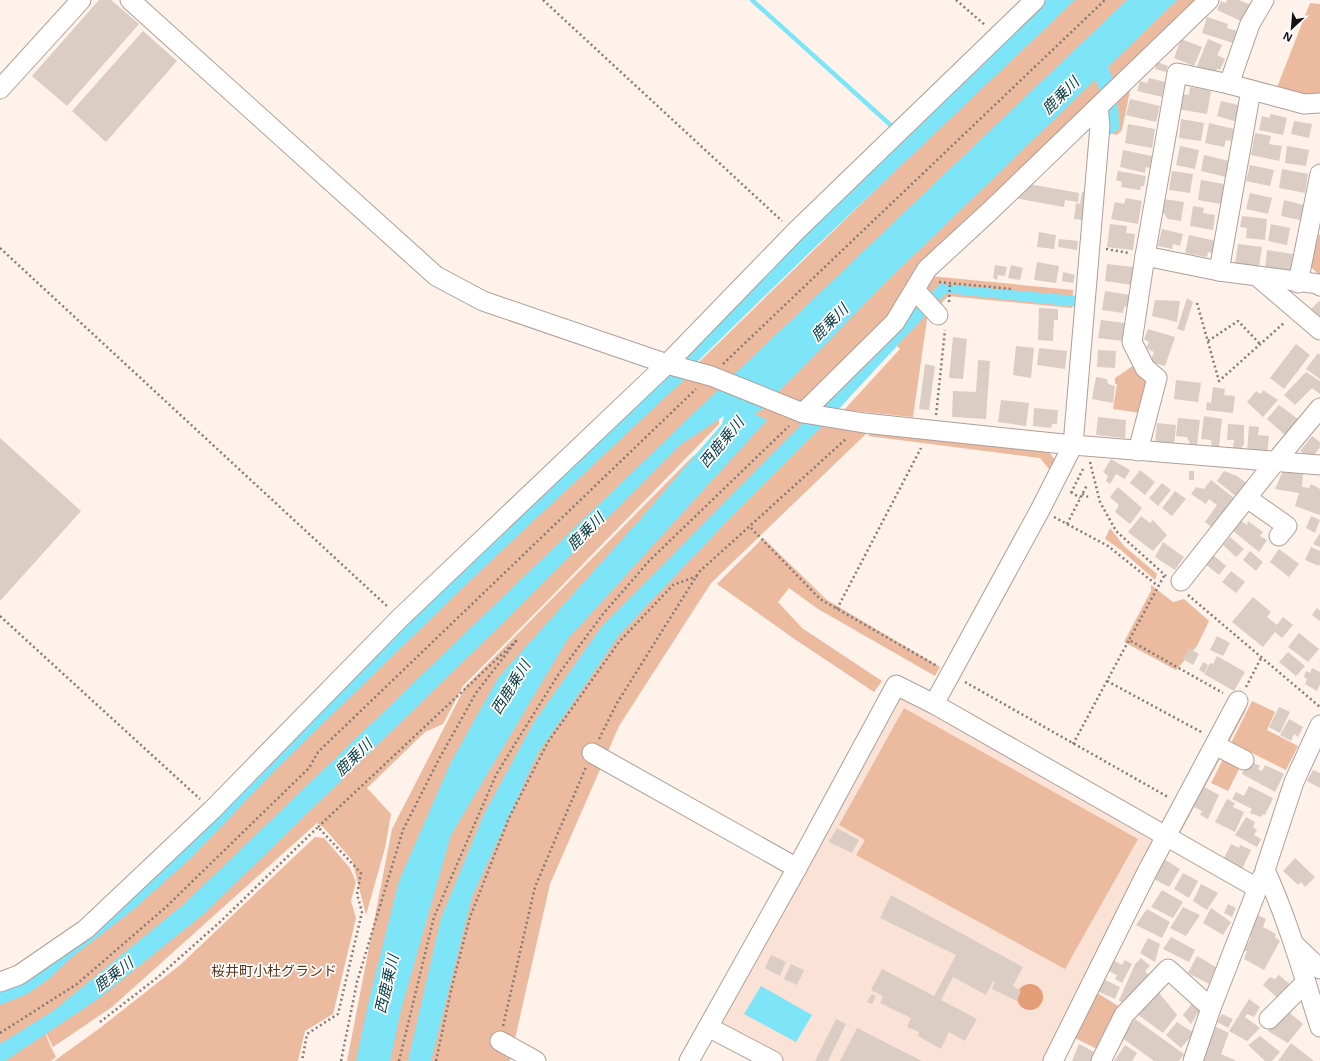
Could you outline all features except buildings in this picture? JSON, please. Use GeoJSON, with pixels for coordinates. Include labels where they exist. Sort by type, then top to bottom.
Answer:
{"type":"FeatureCollection","features":[{"type":"Feature","properties":{"kind":"street"},"geometry":{"type":"LineString","coordinates":[[0,89],[81,0]]}},
{"type":"Feature","properties":{"kind":"street"},"geometry":{"type":"LineString","coordinates":[[130,0],[436,276],[483,302],[667,364],[710,376],[809,414],[838,419],[1073,445],[1320,465]]}},
{"type":"Feature","properties":{"kind":"street"},"geometry":{"type":"LineString","coordinates":[[0,982],[19,975],[86,929],[212,810],[400,618],[667,364],[795,232],[1035,0]]}},
{"type":"Feature","properties":{"kind":"street"},"geometry":{"type":"LineString","coordinates":[[809,414],[895,322],[932,304],[928,269],[1209,0]]}},
{"type":"Feature","properties":{"kind":"street"},"geometry":{"type":"LineString","coordinates":[[1229,84],[1250,24],[1264,0]]}},
{"type":"Feature","properties":{"kind":"street"},"geometry":{"type":"LineString","coordinates":[[1138,451],[1157,378],[1145,368],[1132,342],[1145,256],[1177,73],[1229,84],[1304,104],[1320,103]]}},
{"type":"Feature","properties":{"kind":"street"},"geometry":{"type":"LineString","coordinates":[[1219,271],[1251,90]]}},
{"type":"Feature","properties":{"kind":"street"},"geometry":{"type":"LineString","coordinates":[[934,704],[1040,510],[1073,445],[1100,126],[1105,100]]}},
{"type":"Feature","properties":{"kind":"street"},"geometry":{"type":"LineString","coordinates":[[1298,283],[1314,233],[1320,174]]}},
{"type":"Feature","properties":{"kind":"street"},"geometry":{"type":"LineString","coordinates":[[1145,256],[1219,271],[1298,283],[1319,284],[1320,286]]}},
{"type":"Feature","properties":{"kind":"street"},"geometry":{"type":"LineString","coordinates":[[1258,277],[1320,330]]}},
{"type":"Feature","properties":{"kind":"street"},"geometry":{"type":"LineString","coordinates":[[1173,578],[1247,498],[1320,408]]}},
{"type":"Feature","properties":{"kind":"street"},"geometry":{"type":"LineString","coordinates":[[1247,498],[1287,526],[1279,536]]}},
{"type":"Feature","properties":{"kind":"street"},"geometry":{"type":"LineString","coordinates":[[689,1061],[797,868],[896,685],[934,704],[1166,836],[1255,894]]}},
{"type":"Feature","properties":{"kind":"street"},"geometry":{"type":"LineString","coordinates":[[1053,1061],[1166,836],[1182,806],[1219,745],[1238,701]]}},
{"type":"Feature","properties":{"kind":"street"},"geometry":{"type":"LineString","coordinates":[[1193,1061],[1211,1008],[1265,870],[1294,782],[1320,725]]}},
{"type":"Feature","properties":{"kind":"street"},"geometry":{"type":"LineString","coordinates":[[1219,745],[1244,760]]}},
{"type":"Feature","properties":{"kind":"street"},"geometry":{"type":"LineString","coordinates":[[592,753],[797,868]]}},
{"type":"Feature","properties":{"kind":"street"},"geometry":{"type":"LineString","coordinates":[[1265,870],[1275,892],[1293,943],[1320,1027]]}},
{"type":"Feature","properties":{"kind":"street"},"geometry":{"type":"LineString","coordinates":[[1293,943],[1320,969]]}},
{"type":"Feature","properties":{"kind":"street"},"geometry":{"type":"LineString","coordinates":[[1101,1061],[1124,1015],[1168,968],[1211,1008]]}},
{"type":"Feature","properties":{"kind":"street"},"geometry":{"type":"LineString","coordinates":[[1269,1019],[1306,982]]}},
{"type":"Feature","properties":{"kind":"street"},"geometry":{"type":"LineString","coordinates":[[708,1026],[773,1061]]}},
{"type":"Feature","properties":{"kind":"street"},"geometry":{"type":"LineString","coordinates":[[500,1041],[536,1061]]}},
{"type":"Feature","properties":{"kind":"path"},"geometry":{"type":"LineString","coordinates":[[542,0],[795,232]]}},
{"type":"Feature","properties":{"kind":"path"},"geometry":{"type":"LineString","coordinates":[[956,0],[997,36]]}},
{"type":"Feature","properties":{"kind":"path"},"geometry":{"type":"LineString","coordinates":[[0,1033],[77,984],[166,907],[309,768],[318,752],[1105,0]]}},
{"type":"Feature","properties":{"kind":"path"},"geometry":{"type":"LineString","coordinates":[[1089,245],[1145,256]]}},
{"type":"Feature","properties":{"kind":"path"},"geometry":{"type":"LineString","coordinates":[[0,248],[400,618]]}},
{"type":"Feature","properties":{"kind":"path"},"geometry":{"type":"LineString","coordinates":[[932,304],[949,298],[950,283]]}},
{"type":"Feature","properties":{"kind":"path"},"geometry":{"type":"LineString","coordinates":[[936,416],[932,304],[950,283]]}},
{"type":"Feature","properties":{"kind":"path"},"geometry":{"type":"LineString","coordinates":[[950,283],[1011,289]]}},
{"type":"Feature","properties":{"kind":"path"},"geometry":{"type":"LineString","coordinates":[[1197,303],[1219,381],[1298,310]]}},
{"type":"Feature","properties":{"kind":"path"},"geometry":{"type":"LineString","coordinates":[[1208,341],[1238,321],[1260,344]]}},
{"type":"Feature","properties":{"kind":"path"},"geometry":{"type":"LineString","coordinates":[[399,1061],[434,917],[496,775],[560,672],[603,614],[650,560],[809,414]]}},
{"type":"Feature","properties":{"kind":"path"},"geometry":{"type":"LineString","coordinates":[[500,1041],[535,887],[592,753],[617,703],[699,572],[864,422]]}},
{"type":"Feature","properties":{"kind":"path"},"geometry":{"type":"LineString","coordinates":[[837,609],[921,448]]}},
{"type":"Feature","properties":{"kind":"path"},"geometry":{"type":"LineString","coordinates":[[1071,493],[1083,468]]}},
{"type":"Feature","properties":{"kind":"path"},"geometry":{"type":"LineString","coordinates":[[1066,524],[1087,485]]}},
{"type":"Feature","properties":{"kind":"path"},"geometry":{"type":"LineString","coordinates":[[1066,490],[1080,498]]}},
{"type":"Feature","properties":{"kind":"path"},"geometry":{"type":"LineString","coordinates":[[1082,494],[1088,497]]}},
{"type":"Feature","properties":{"kind":"path"},"geometry":{"type":"LineString","coordinates":[[1040,510],[1108,546],[1158,586]]}},
{"type":"Feature","properties":{"kind":"path"},"geometry":{"type":"LineString","coordinates":[[751,528],[820,599],[942,669]]}},
{"type":"Feature","properties":{"kind":"path"},"geometry":{"type":"LineString","coordinates":[[436,1061],[452,986],[470,917],[509,818],[548,742],[619,642],[674,585],[697,576]]}},
{"type":"Feature","properties":{"kind":"path"},"geometry":{"type":"LineString","coordinates":[[1073,744],[1158,586],[1173,578]]}},
{"type":"Feature","properties":{"kind":"path"},"geometry":{"type":"LineString","coordinates":[[0,616],[212,810]]}},
{"type":"Feature","properties":{"kind":"path"},"geometry":{"type":"LineString","coordinates":[[1129,640],[1238,701],[1261,658]]}},
{"type":"Feature","properties":{"kind":"path"},"geometry":{"type":"LineString","coordinates":[[100,1022],[158,977],[214,927],[516,641],[476,693],[439,759],[403,830],[357,982],[341,1061]]}},
{"type":"Feature","properties":{"kind":"path"},"geometry":{"type":"LineString","coordinates":[[962,681],[1182,806]]}},
{"type":"Feature","properties":{"kind":"path"},"geometry":{"type":"LineString","coordinates":[[1107,681],[1219,745]]}},
{"type":"Feature","properties":{"kind":"path"},"geometry":{"type":"LineString","coordinates":[[302,1061],[307,1034],[338,1014],[362,912],[357,894],[361,873],[318,827]]}},
{"type":"Feature","properties":{"kind":"shaded area"},"geometry":{"type":"Polygon","coordinates":[[[896,685],[1166,836],[1053,1061],[773,1061],[708,1027],[896,685]]]}},
{"type":"Feature","properties":{"kind":"shaded area"},"geometry":{"type":"Polygon","coordinates":[[[1030,984],[1039,988],[1043,997],[1039,1006],[1030,1010],[1021,1006],[1017,997],[1021,988],[1030,984]]]}},
{"type":"Feature","properties":{"kind":"green space"},"geometry":{"type":"Polygon","coordinates":[[[1067,0],[1202,0],[896,313],[801,405],[698,363],[1021,48],[1067,0]]]}},
{"type":"Feature","properties":{"kind":"green space"},"geometry":{"type":"Polygon","coordinates":[[[1310,3],[1320,4],[1320,94],[1303,97],[1276,90],[1310,3]]]}},
{"type":"Feature","properties":{"kind":"green space"},"geometry":{"type":"Polygon","coordinates":[[[1135,79],[1130,91],[1122,130],[1117,135],[1105,132],[1107,109],[1135,79]]]}},
{"type":"Feature","properties":{"kind":"green space"},"geometry":{"type":"Polygon","coordinates":[[[1320,234],[1319,275],[1310,266],[1315,239],[1320,234]]]}},
{"type":"Feature","properties":{"kind":"green space"},"geometry":{"type":"Polygon","coordinates":[[[930,276],[1073,290],[1072,308],[948,296],[927,319],[913,417],[844,410],[900,349],[887,336],[930,276]]]}},
{"type":"Feature","properties":{"kind":"green space"},"geometry":{"type":"Polygon","coordinates":[[[1137,363],[1149,379],[1141,413],[1113,409],[1117,384],[1115,384],[1115,378],[1137,363]]]}},
{"type":"Feature","properties":{"kind":"green space"},"geometry":{"type":"Polygon","coordinates":[[[667,367],[720,386],[719,424],[463,686],[443,724],[425,732],[367,788],[391,814],[385,848],[366,915],[352,860],[324,828],[317,823],[112,1007],[53,1047],[42,1025],[56,1057],[51,1061],[0,1061],[0,984],[17,978],[28,998],[18,977],[69,941],[667,367]]]}},
{"type":"Feature","properties":{"kind":"green space"},"geometry":{"type":"Polygon","coordinates":[[[761,404],[869,431],[711,583],[619,726],[550,884],[510,1061],[347,1061],[392,829],[465,687],[691,458],[761,404]]]}},
{"type":"Feature","properties":{"kind":"green space"},"geometry":{"type":"Polygon","coordinates":[[[872,432],[1046,448],[1058,464],[1047,483],[1049,469],[1040,458],[868,436],[872,432]]]}},
{"type":"Feature","properties":{"kind":"green space"},"geometry":{"type":"Polygon","coordinates":[[[1110,528],[1124,546],[1157,574],[1155,580],[1121,550],[1105,539],[1110,528]]]}},
{"type":"Feature","properties":{"kind":"green space"},"geometry":{"type":"Polygon","coordinates":[[[763,538],[827,600],[940,667],[935,676],[818,609],[789,588],[778,602],[802,628],[882,681],[874,692],[796,640],[717,584],[763,538]]]}},
{"type":"Feature","properties":{"kind":"green space"},"geometry":{"type":"Polygon","coordinates":[[[1151,585],[1173,602],[1184,599],[1209,621],[1197,646],[1176,670],[1124,642],[1151,591],[1151,585]]]}},
{"type":"Feature","properties":{"kind":"green space"},"geometry":{"type":"Polygon","coordinates":[[[1252,701],[1275,712],[1267,730],[1298,746],[1286,770],[1248,751],[1228,791],[1211,783],[1252,701]]]}},
{"type":"Feature","properties":{"kind":"green space"},"geometry":{"type":"Polygon","coordinates":[[[1239,706],[1246,710],[1179,835],[1174,833],[1239,706]]]}},
{"type":"Feature","properties":{"kind":"green space"},"geometry":{"type":"Polygon","coordinates":[[[904,708],[1138,839],[1065,969],[856,855],[865,840],[839,825],[904,708]]]}},
{"type":"Feature","properties":{"kind":"green space","name":"桜井町小杜グランド"},"geometry":{"type":"Polygon","coordinates":[[[315,837],[324,838],[350,868],[356,882],[351,901],[356,918],[333,1014],[305,1031],[298,1061],[54,1061],[100,1028],[180,965],[315,837]]]}},
{"type":"Feature","properties":{"kind":"green space"},"geometry":{"type":"Polygon","coordinates":[[[1094,991],[1123,1009],[1101,1051],[1073,1037],[1094,991]]]}},
{"type":"Feature","properties":{"kind":"water"},"geometry":{"type":"Polygon","coordinates":[[[1038,0],[1075,0],[697,362],[686,358],[855,179],[1038,0]]]}},
{"type":"Feature","properties":{"kind":"water"},"geometry":{"type":"Polygon","coordinates":[[[1127,0],[1177,0],[1108,67],[1114,82],[1117,97],[1119,129],[1108,136],[1098,85],[1095,80],[887,281],[759,412],[753,413],[767,420],[567,640],[451,835],[401,1010],[390,1061],[356,1061],[369,1000],[399,881],[451,762],[498,678],[643,516],[722,424],[724,416],[680,445],[508,618],[205,913],[98,999],[5,1061],[0,1061],[0,1044],[53,1011],[184,904],[699,408],[1127,0]]]}},
{"type":"Feature","properties":{"kind":"water"},"geometry":{"type":"Polygon","coordinates":[[[940,284],[1078,296],[1077,307],[946,293],[835,413],[817,410],[940,284]]]}},
{"type":"Feature","properties":{"kind":"water"},"geometry":{"type":"Polygon","coordinates":[[[670,368],[689,375],[479,572],[275,770],[192,857],[134,909],[72,957],[50,978],[27,994],[0,1005],[0,987],[18,982],[325,699],[670,368]]]}},
{"type":"Feature","properties":{"kind":"water"},"geometry":{"type":"Polygon","coordinates":[[[807,419],[826,423],[729,519],[620,634],[538,753],[472,897],[431,1061],[408,1061],[441,918],[484,814],[534,722],[602,626],[807,419]]]}},
{"type":"Feature","properties":{"kind":"water"},"geometry":{"type":"Polygon","coordinates":[[[761,986],[812,1015],[796,1042],[744,1014],[761,986]]]}},
{"type":"Feature","properties":{"kind":"waterway"},"geometry":{"type":"LineString","coordinates":[[752,0],[895,129]]}},
{"type":"Feature","properties":{"kind":"water label","name":"鹿乗川"},"geometry":{"type":"Point","coordinates":[1060,95]}},
{"type":"Feature","properties":{"kind":"water label","name":"鹿乗川"},"geometry":{"type":"Point","coordinates":[829,322]}},
{"type":"Feature","properties":{"kind":"water label","name":"西鹿乗川"},"geometry":{"type":"Point","coordinates":[721,442]}},
{"type":"Feature","properties":{"kind":"water label","name":"鹿乗川"},"geometry":{"type":"Point","coordinates":[585,531]}},
{"type":"Feature","properties":{"kind":"water label","name":"西鹿乗川"},"geometry":{"type":"Point","coordinates":[510,687]}},
{"type":"Feature","properties":{"kind":"water label","name":"鹿乗川"},"geometry":{"type":"Point","coordinates":[353,757]}},
{"type":"Feature","properties":{"kind":"water label","name":"鹿乗川"},"geometry":{"type":"Point","coordinates":[113,974]}},
{"type":"Feature","properties":{"kind":"water label","name":"西鹿乗川"},"geometry":{"type":"Point","coordinates":[386,984]}}]}
